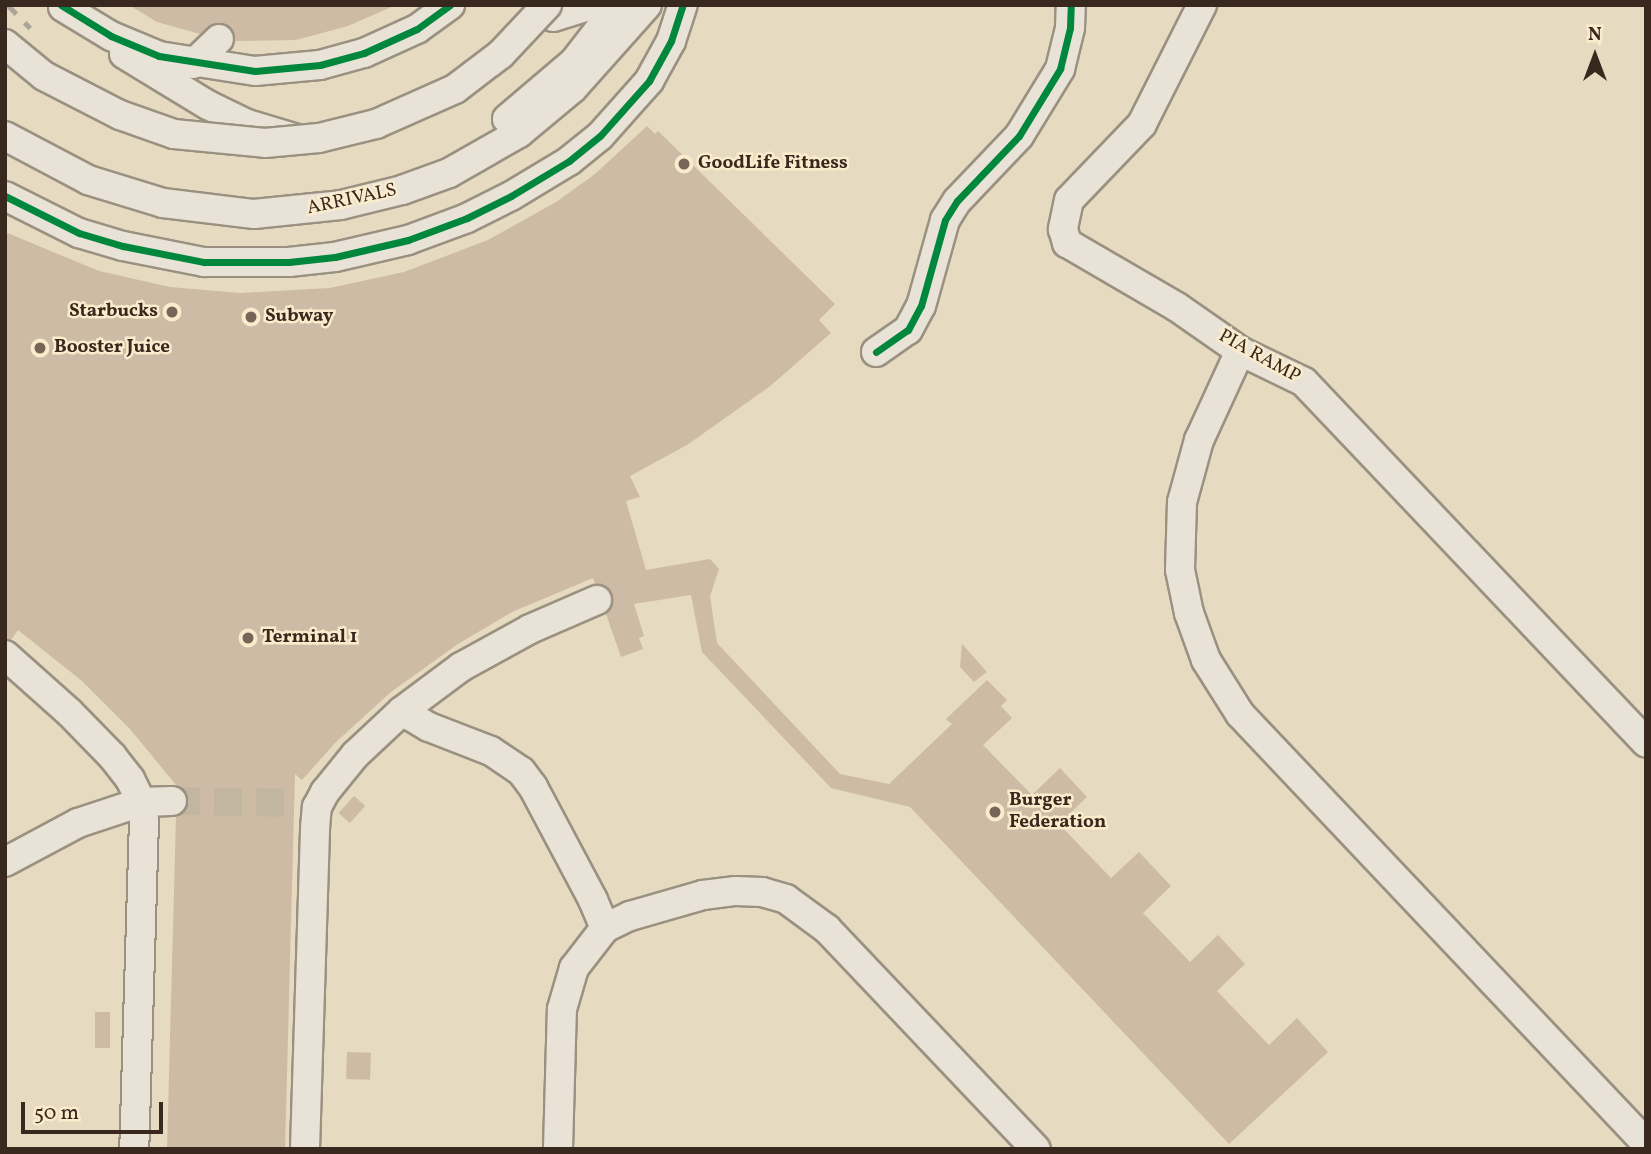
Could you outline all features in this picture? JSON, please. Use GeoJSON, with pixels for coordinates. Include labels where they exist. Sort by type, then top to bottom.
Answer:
{"type":"FeatureCollection","features":[{"type":"Feature","properties":{"kind":"street"},"geometry":{"type":"LineString","coordinates":[[62,6],[132,46],[194,64],[255,71],[295,69],[341,60],[384,45],[417,29],[450,5]]}},
{"type":"Feature","properties":{"kind":"street"},"geometry":{"type":"LineString","coordinates":[[5,44],[44,76],[120,115],[174,134],[265,143],[319,138],[376,124],[455,89],[554,9],[592,5]]}},
{"type":"Feature","properties":{"kind":"street"},"geometry":{"type":"LineString","coordinates":[[5,116],[56,149],[87,163],[165,188],[232,197],[323,191],[369,183],[417,167],[463,146],[500,124],[574,62],[618,5]]}},
{"type":"Feature","properties":{"kind":"street"},"geometry":{"type":"LineString","coordinates":[[5,134],[97,180],[162,199],[211,207],[259,209],[343,201],[420,181],[465,162],[505,139],[567,91],[604,52],[641,5]]}},
{"type":"Feature","properties":{"kind":"street","name":"ARRIVALS"},"geometry":{"type":"LineString","coordinates":[[5,134],[88,180],[163,203],[254,214],[341,205],[430,180],[490,152],[519,134],[573,88],[647,5]]}},
{"type":"Feature","properties":{"kind":"street"},"geometry":{"type":"LineString","coordinates":[[5,196],[79,233],[133,249],[204,262],[289,262],[335,257],[397,244],[443,229],[488,208],[569,160],[600,136],[649,81],[671,41],[683,5]]}},
{"type":"Feature","properties":{"kind":"street"},"geometry":{"type":"LineString","coordinates":[[876,352],[908,330],[921,306],[944,220],[957,201],[1019,136],[1060,69],[1070,28],[1071,5]]}},
{"type":"Feature","properties":{"kind":"street","name":"PIA RAMP"},"geometry":{"type":"LineString","coordinates":[[1202,5],[1142,124],[1069,201],[1063,229],[1068,243],[1178,307],[1240,351],[1304,382],[1646,742]]}},
{"type":"Feature","properties":{"kind":"street"},"geometry":{"type":"LineString","coordinates":[[62,6],[152,73],[208,105],[267,131],[317,143]]}},
{"type":"Feature","properties":{"kind":"street"},"geometry":{"type":"LineString","coordinates":[[5,51],[28,71],[75,102],[148,132],[216,147],[266,148],[317,143],[379,128],[424,111],[475,86],[520,53],[554,9]]}},
{"type":"Feature","properties":{"kind":"street"},"geometry":{"type":"LineString","coordinates":[[194,64],[219,39]]}},
{"type":"Feature","properties":{"kind":"street"},"geometry":{"type":"LineString","coordinates":[[1240,351],[1199,440],[1182,502],[1180,570],[1189,613],[1206,660],[1240,714],[1646,1143]]}},
{"type":"Feature","properties":{"kind":"street"},"geometry":{"type":"LineString","coordinates":[[305,1149],[307,805],[402,710],[461,667],[530,629],[597,600]]}},
{"type":"Feature","properties":{"kind":"street"},"geometry":{"type":"LineString","coordinates":[[5,655],[69,712],[112,757],[130,779],[141,802],[144,820],[134,1149]]}},
{"type":"Feature","properties":{"kind":"street"},"geometry":{"type":"LineString","coordinates":[[402,710],[429,727],[491,751],[521,771],[533,787],[605,928]]}},
{"type":"Feature","properties":{"kind":"street"},"geometry":{"type":"LineString","coordinates":[[5,862],[63,830],[141,802],[172,801]]}},
{"type":"Feature","properties":{"kind":"street"},"geometry":{"type":"LineString","coordinates":[[558,1149],[562,1009],[574,968],[605,928],[630,916],[703,895],[749,891],[786,899],[827,929],[1036,1149]]}},
{"type":"Feature","properties":{"kind":"building"},"geometry":{"type":"Polygon","coordinates":[[[129,5],[396,5],[348,26],[296,40],[235,41],[231,28],[224,23],[214,23],[200,34],[157,22],[129,5]]]}},
{"type":"Feature","properties":{"kind":"building","name":"Terminal 1"},"geometry":{"type":"Polygon","coordinates":[[[647,126],[655,134],[658,131],[835,304],[819,320],[831,333],[769,387],[687,445],[630,476],[640,497],[626,501],[646,570],[710,559],[719,569],[710,596],[717,643],[840,774],[889,784],[952,724],[946,719],[987,680],[1007,700],[1001,706],[1012,718],[983,745],[1032,795],[1060,768],[1087,797],[1059,824],[1111,878],[1139,852],[1171,886],[1143,913],[1190,962],[1218,935],[1245,964],[1217,991],[1269,1045],[1297,1018],[1328,1052],[1229,1144],[910,807],[831,788],[702,652],[691,595],[634,604],[644,636],[639,638],[643,649],[621,657],[606,614],[613,603],[612,594],[606,586],[595,584],[593,578],[512,612],[458,644],[391,692],[336,742],[302,780],[295,774],[285,1149],[167,1149],[176,817],[186,809],[189,800],[186,792],[176,785],[130,729],[82,681],[18,630],[11,640],[5,639],[5,232],[99,271],[170,287],[240,293],[330,288],[404,272],[488,240],[556,202],[595,174],[647,126]]]}},
{"type":"Feature","properties":{"kind":"building"},"geometry":{"type":"Polygon","coordinates":[[[962,644],[987,672],[974,682],[960,667],[962,644]]]}},
{"type":"Feature","properties":{"kind":"building"},"geometry":{"type":"Polygon","coordinates":[[[354,796],[365,806],[350,823],[339,813],[354,796]]]}},
{"type":"Feature","properties":{"kind":"building"},"geometry":{"type":"Polygon","coordinates":[[[95,1012],[110,1012],[110,1048],[95,1048],[95,1012]]]}},
{"type":"Feature","properties":{"kind":"building"},"geometry":{"type":"Polygon","coordinates":[[[347,1052],[371,1053],[370,1080],[346,1079],[347,1052]]]}},
{"type":"Feature","properties":{"kind":"tunnel"},"geometry":{"type":"LineString","coordinates":[[172,801],[297,803]]}},
{"type":"Feature","properties":{"kind":"railway"},"geometry":{"type":"LineString","coordinates":[[8,5],[30,28]]}},
{"type":"Feature","properties":{"kind":"cycle path"},"geometry":{"type":"LineString","coordinates":[[61,5],[111,36],[159,56],[255,71],[320,65],[364,53],[417,29],[450,5]]}},
{"type":"Feature","properties":{"kind":"cycle path"},"geometry":{"type":"LineString","coordinates":[[5,196],[79,233],[123,246],[204,262],[289,262],[335,257],[408,240],[467,218],[511,196],[569,161],[600,136],[649,81],[671,41],[683,5]]}},
{"type":"Feature","properties":{"kind":"cycle path"},"geometry":{"type":"LineString","coordinates":[[876,352],[908,330],[921,306],[945,220],[957,201],[1019,136],[1060,69],[1070,28],[1071,5]]}},
{"type":"Feature","properties":{"kind":"place","name":"GoodLife Fitness"},"geometry":{"type":"Point","coordinates":[684,164]}},
{"type":"Feature","properties":{"kind":"place","name":"Starbucks"},"geometry":{"type":"Point","coordinates":[172,312]}},
{"type":"Feature","properties":{"kind":"place","name":"Subway"},"geometry":{"type":"Point","coordinates":[251,317]}},
{"type":"Feature","properties":{"kind":"place","name":"Booster Juice"},"geometry":{"type":"Point","coordinates":[40,348]}},
{"type":"Feature","properties":{"kind":"place","name":"Terminal 1"},"geometry":{"type":"Point","coordinates":[248,638]}},
{"type":"Feature","properties":{"kind":"place","name":"Burger Federation"},"geometry":{"type":"Point","coordinates":[995,812]}}]}
